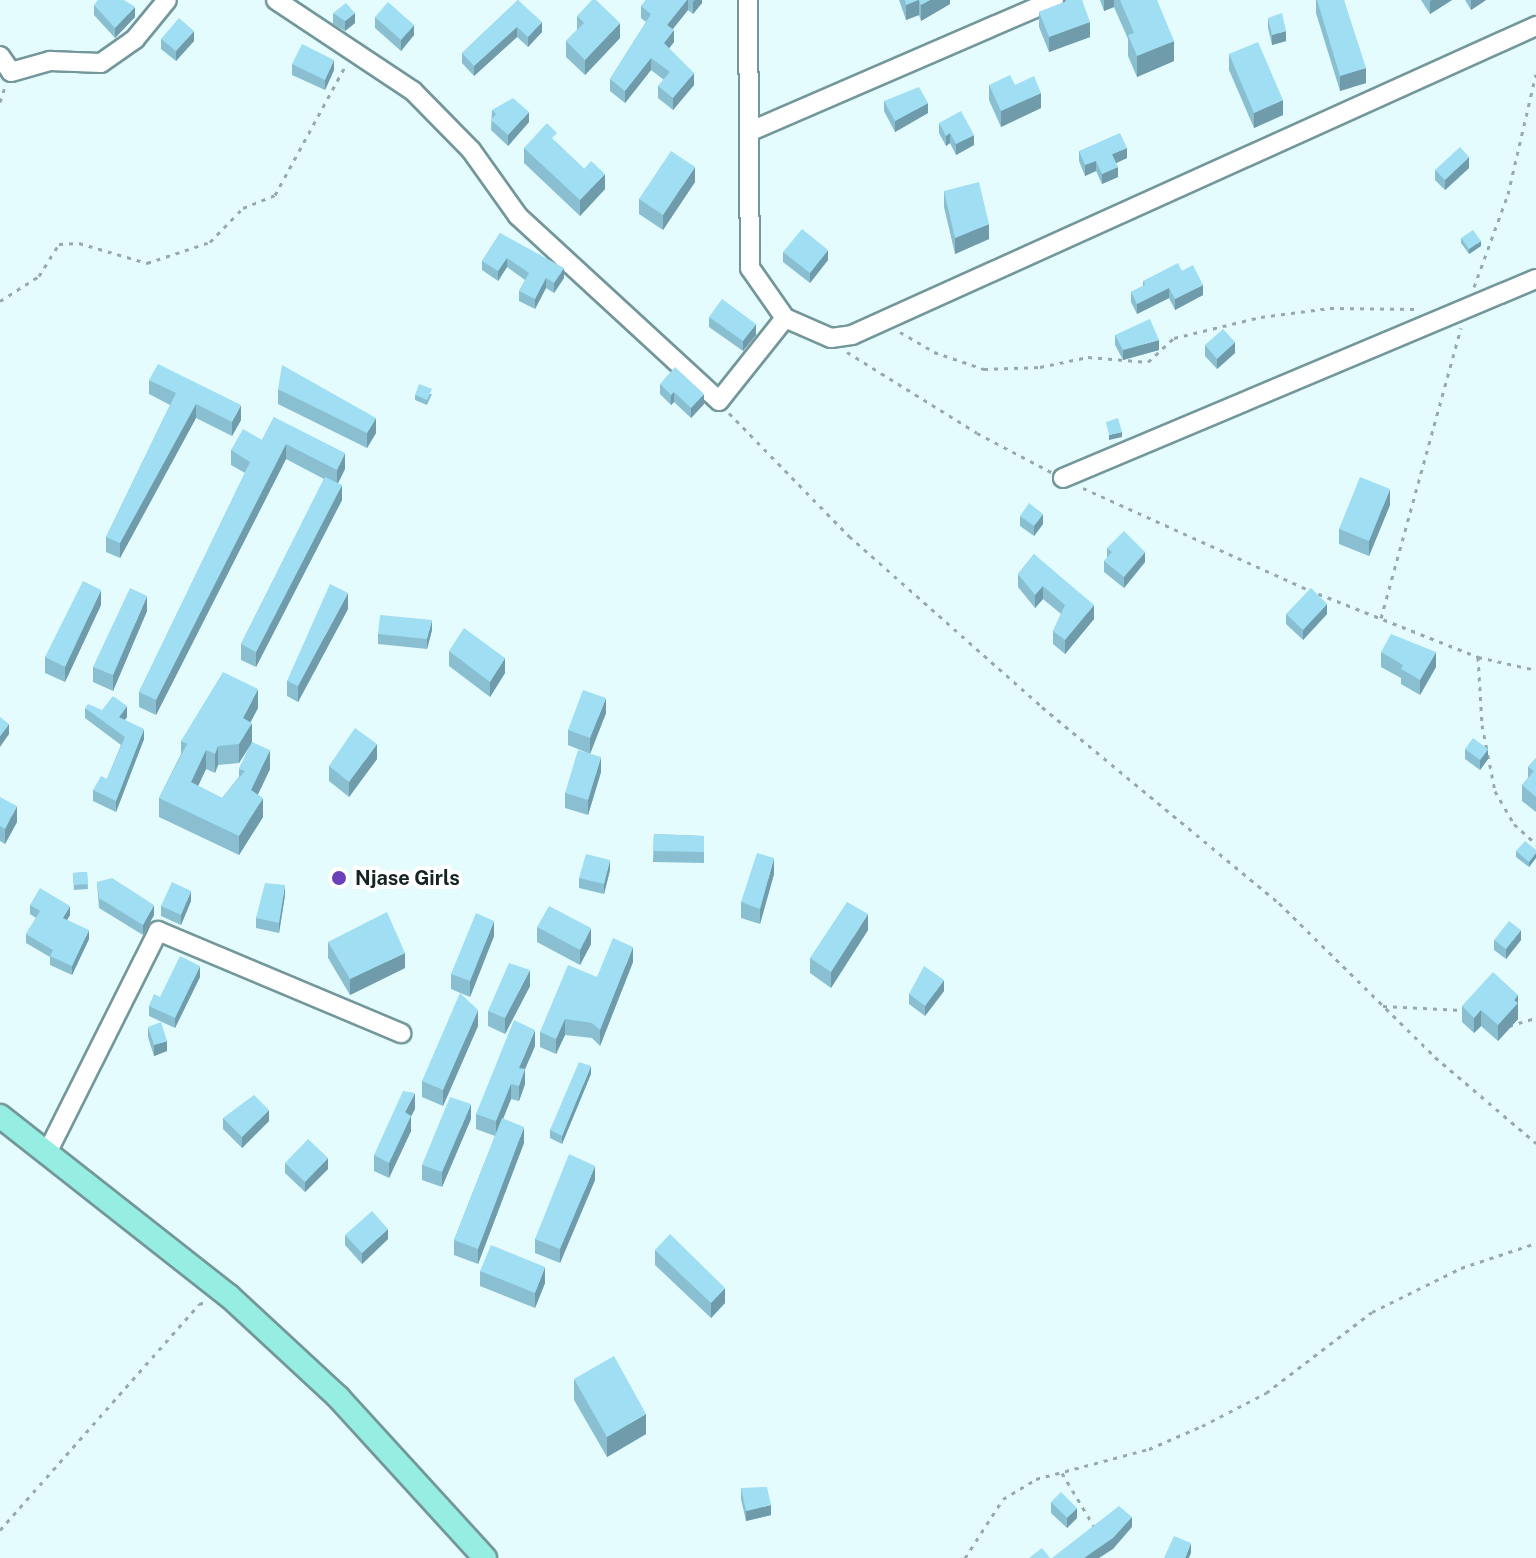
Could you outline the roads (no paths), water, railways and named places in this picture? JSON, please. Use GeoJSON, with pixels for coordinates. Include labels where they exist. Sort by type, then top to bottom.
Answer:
{"type":"FeatureCollection","features":[{"type":"Feature","properties":{"kind":"main road"},"geometry":{"type":"LineString","coordinates":[[0,1116],[229,1296],[338,1397],[485,1558]]}},
{"type":"Feature","properties":{"kind":"street"},"geometry":{"type":"LineString","coordinates":[[0,56],[11,72],[50,61],[101,63],[135,39],[167,0]]}},
{"type":"Feature","properties":{"kind":"street"},"geometry":{"type":"LineString","coordinates":[[276,0],[351,55],[413,91],[444,120],[518,216],[719,401],[785,318]]}},
{"type":"Feature","properties":{"kind":"street"},"geometry":{"type":"LineString","coordinates":[[748,0],[750,268],[785,318],[831,338],[869,327],[1536,26]]}},
{"type":"Feature","properties":{"kind":"street"},"geometry":{"type":"LineString","coordinates":[[751,131],[1054,0]]}},
{"type":"Feature","properties":{"kind":"street"},"geometry":{"type":"LineString","coordinates":[[1063,478],[1536,279]]}},
{"type":"Feature","properties":{"kind":"street"},"geometry":{"type":"LineString","coordinates":[[48,1151],[158,931],[401,1033]]}},
{"type":"Feature","properties":{"kind":"place","name":"Njase Girls"},"geometry":{"type":"Point","coordinates":[339,878]}}]}
